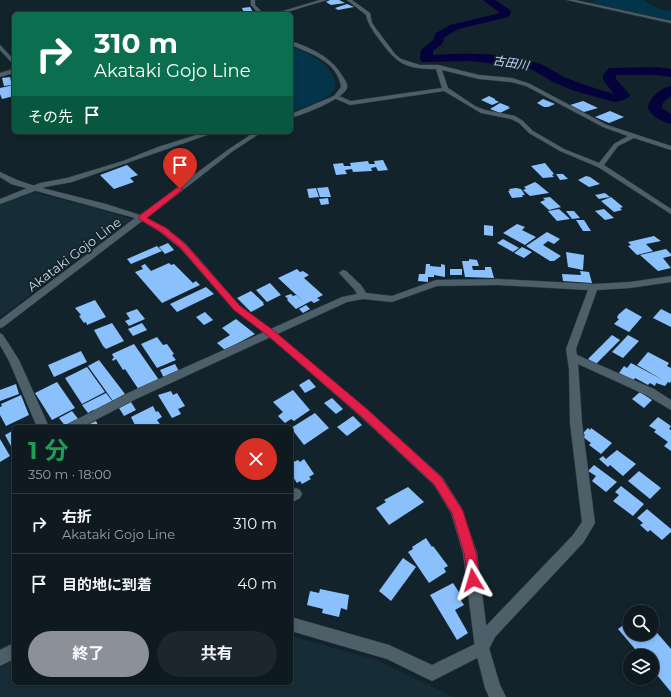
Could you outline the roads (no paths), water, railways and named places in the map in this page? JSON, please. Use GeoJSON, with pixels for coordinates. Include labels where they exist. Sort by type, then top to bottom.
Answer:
{"type":"FeatureCollection","features":[{"type":"Feature","properties":{"kind":"street"},"geometry":{"type":"LineString","coordinates":[[252,0],[253,5],[260,12]]}},
{"type":"Feature","properties":{"kind":"street"},"geometry":{"type":"LineString","coordinates":[[282,12],[326,0]]}},
{"type":"Feature","properties":{"kind":"street"},"geometry":{"type":"LineString","coordinates":[[349,0],[368,14],[370,23],[393,55],[399,60],[420,67],[438,67],[479,77],[512,80],[528,85],[605,126],[671,148]]}},
{"type":"Feature","properties":{"kind":"street"},"geometry":{"type":"LineString","coordinates":[[569,0],[671,22]]}},
{"type":"Feature","properties":{"kind":"street"},"geometry":{"type":"LineString","coordinates":[[293,44],[318,53],[333,66],[345,84],[344,89],[336,97],[293,115]]}},
{"type":"Feature","properties":{"kind":"street"},"geometry":{"type":"LineString","coordinates":[[0,47],[12,61]]}},
{"type":"Feature","properties":{"kind":"street"},"geometry":{"type":"LineString","coordinates":[[438,67],[445,89],[473,107],[483,112],[513,117],[521,122],[531,132],[562,150],[600,166],[671,212]]}},
{"type":"Feature","properties":{"kind":"street"},"geometry":{"type":"LineString","coordinates":[[0,74],[12,71]]}},
{"type":"Feature","properties":{"kind":"street"},"geometry":{"type":"LineString","coordinates":[[336,97],[350,103],[445,89]]}},
{"type":"Feature","properties":{"kind":"street"},"geometry":{"type":"LineString","coordinates":[[0,202],[43,185],[69,180],[125,162],[160,148],[206,134]]}},
{"type":"Feature","properties":{"kind":"street","name":"Akataki Gojo Line"},"geometry":{"type":"LineString","coordinates":[[0,325],[231,150],[256,134]]}},
{"type":"Feature","properties":{"kind":"street"},"geometry":{"type":"LineString","coordinates":[[600,166],[616,145],[633,136]]}},
{"type":"Feature","properties":{"kind":"street"},"geometry":{"type":"LineString","coordinates":[[0,174],[14,182],[35,189],[103,206],[142,218],[163,230],[183,246],[237,308],[270,333],[364,413],[438,481],[457,511],[470,553],[482,648],[496,692],[507,697]]}},
{"type":"Feature","properties":{"kind":"street"},"geometry":{"type":"LineString","coordinates":[[343,273],[358,287],[363,296]]}},
{"type":"Feature","properties":{"kind":"street"},"geometry":{"type":"LineString","coordinates":[[76,425],[132,396],[345,299],[363,296],[392,299],[436,283],[506,282],[594,288],[671,279]]}},
{"type":"Feature","properties":{"kind":"street"},"geometry":{"type":"LineString","coordinates":[[293,625],[389,652],[432,673],[482,648],[490,632],[516,607],[578,539],[589,523],[576,423],[574,369],[571,349],[594,288]]}},
{"type":"Feature","properties":{"kind":"street"},"geometry":{"type":"LineString","coordinates":[[0,337],[14,360],[42,425]]}},
{"type":"Feature","properties":{"kind":"street"},"geometry":{"type":"LineString","coordinates":[[572,357],[650,392],[671,406]]}},
{"type":"Feature","properties":{"kind":"street"},"geometry":{"type":"LineString","coordinates":[[0,659],[12,651]]}},
{"type":"Feature","properties":{"kind":"waterway","name":"古田川"},"geometry":{"type":"LineString","coordinates":[[488,0],[506,12],[505,15],[454,27],[440,35],[438,42],[427,50],[426,59],[469,57],[519,62],[537,67],[558,79],[580,88],[615,98],[623,95],[610,80],[609,75],[614,71],[657,71],[671,73]]}},
{"type":"Feature","properties":{"kind":"waterway","name":"古田川"},"geometry":{"type":"LineString","coordinates":[[671,90],[660,98],[655,106],[655,110],[671,120]]}}]}
